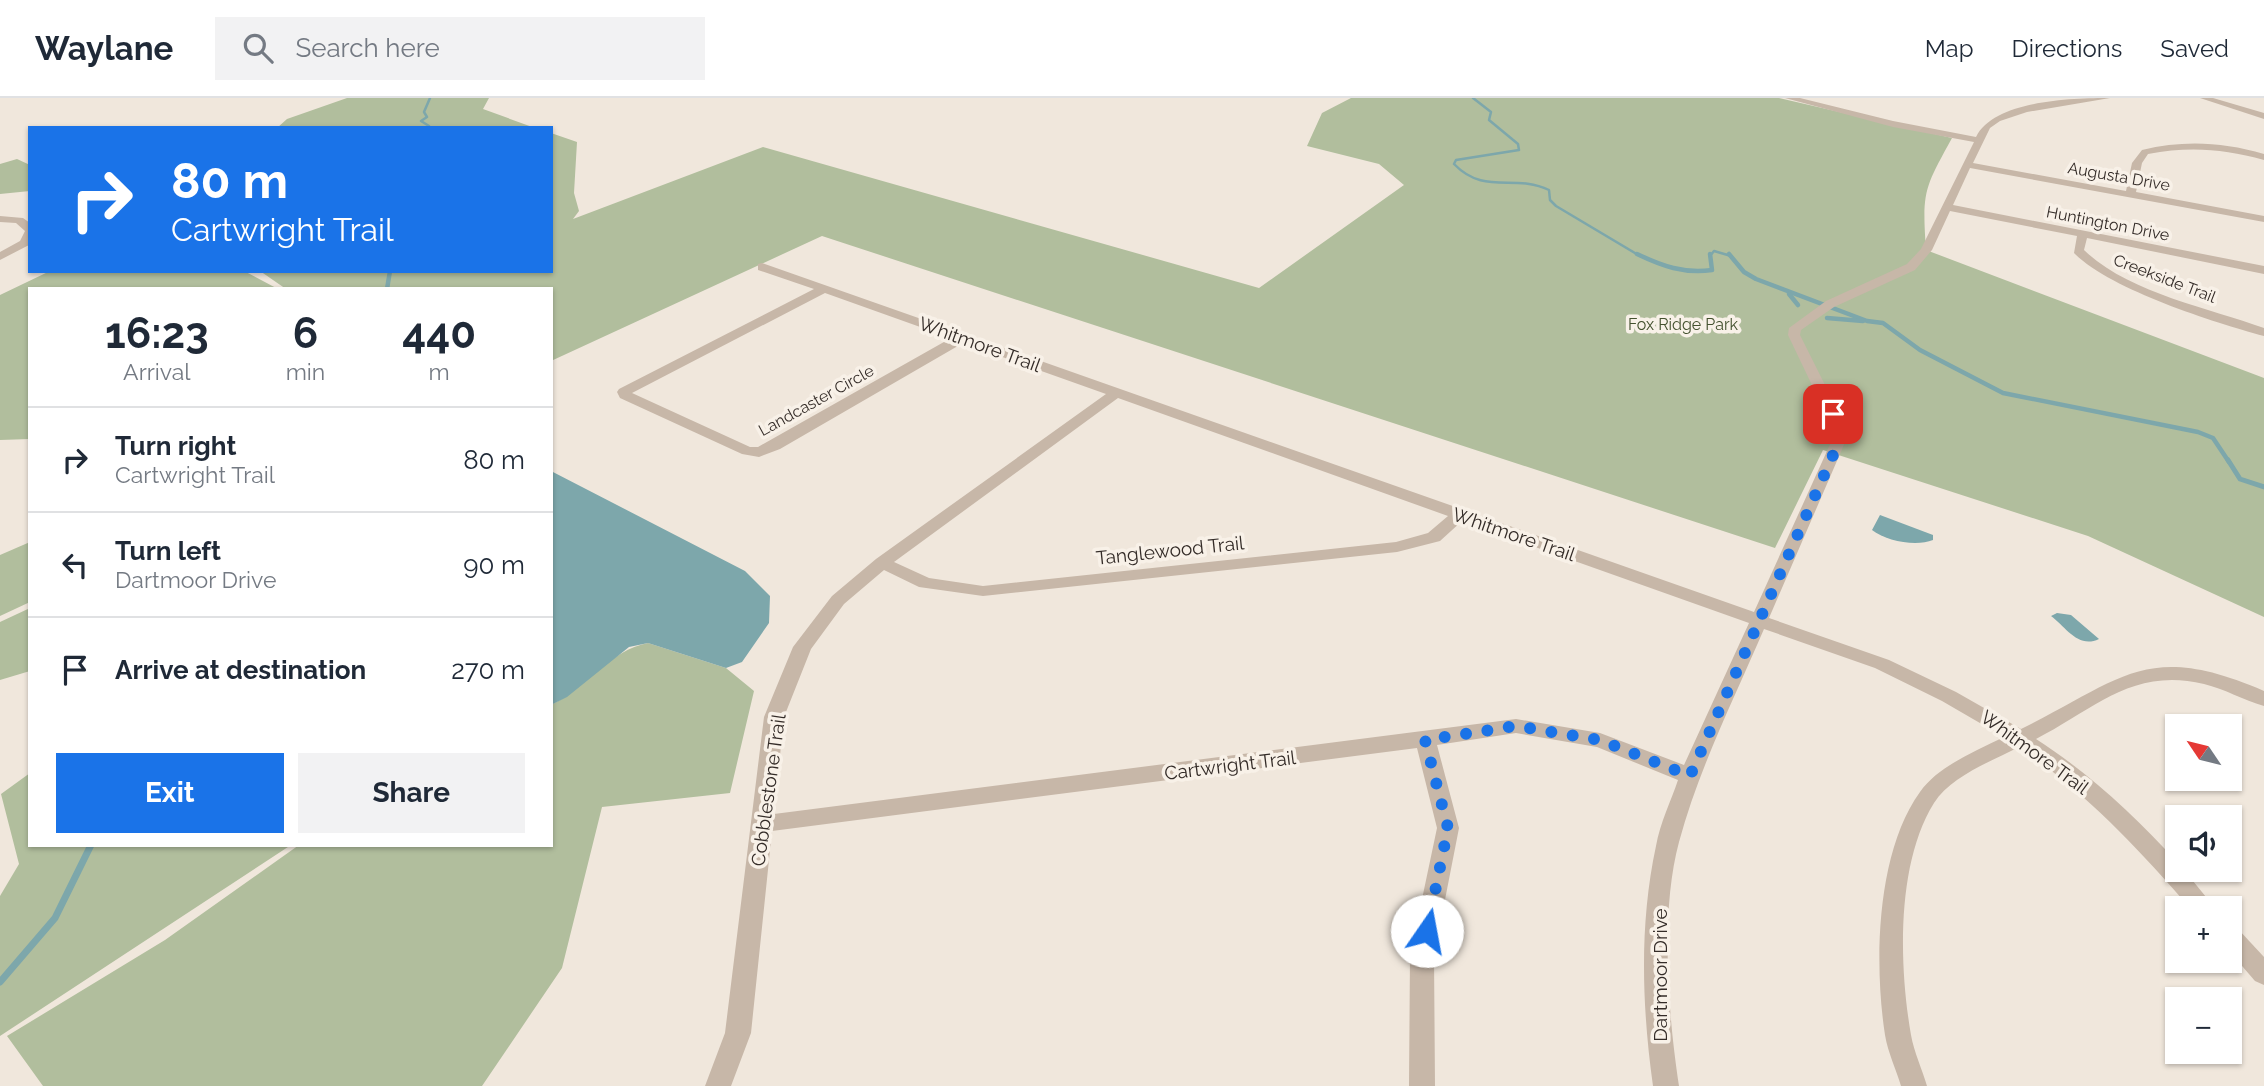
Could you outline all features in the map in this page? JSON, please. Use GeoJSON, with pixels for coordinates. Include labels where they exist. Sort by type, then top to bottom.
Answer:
{"type":"FeatureCollection","features":[{"type":"Feature","properties":{"kind":"street"},"geometry":{"type":"LineString","coordinates":[[1789,98],[1893,124],[1979,140]]}},
{"type":"Feature","properties":{"kind":"street"},"geometry":{"type":"LineString","coordinates":[[1809,103],[1821,98]]}},
{"type":"Feature","properties":{"kind":"street"},"geometry":{"type":"LineString","coordinates":[[1945,207],[1986,126],[2001,117],[2106,98]]}},
{"type":"Feature","properties":{"kind":"street"},"geometry":{"type":"LineString","coordinates":[[2204,98],[2264,116]]}},
{"type":"Feature","properties":{"kind":"street"},"geometry":{"type":"LineString","coordinates":[[2130,194],[2137,163],[2145,152],[2184,143],[2215,144],[2264,156]]}},
{"type":"Feature","properties":{"kind":"street","name":"Augusta Drive"},"geometry":{"type":"LineString","coordinates":[[1968,165],[2264,219]]}},
{"type":"Feature","properties":{"kind":"street","name":"Huntington Drive"},"geometry":{"type":"LineString","coordinates":[[1945,207],[2264,270]]}},
{"type":"Feature","properties":{"kind":"street","name":"Dartmoor Drive"},"geometry":{"type":"LineString","coordinates":[[1666,1086],[1657,1023],[1657,917],[1667,844],[1690,776],[1839,440],[1839,427],[1794,335],[1795,328],[1830,303],[1911,267],[1926,250],[1945,207]]}},
{"type":"Feature","properties":{"kind":"street"},"geometry":{"type":"LineString","coordinates":[[0,219],[19,220],[28,228]]}},
{"type":"Feature","properties":{"kind":"street","name":"Creekside Trail"},"geometry":{"type":"LineString","coordinates":[[2083,234],[2078,251],[2085,262],[2122,280],[2264,332]]}},
{"type":"Feature","properties":{"kind":"street"},"geometry":{"type":"LineString","coordinates":[[0,257],[25,243],[28,235]]}},
{"type":"Feature","properties":{"kind":"street","name":"Whitmore Trail"},"geometry":{"type":"LineString","coordinates":[[762,267],[1882,664],[1945,693],[2022,739],[2061,767],[2127,823],[2193,896]]}},
{"type":"Feature","properties":{"kind":"street","name":"Landcaster Circle"},"geometry":{"type":"LineString","coordinates":[[824,289],[631,386],[624,392],[625,395],[747,451],[759,452],[775,446],[961,338]]}},
{"type":"Feature","properties":{"kind":"street","name":"Cobblestone Trail"},"geometry":{"type":"LineString","coordinates":[[718,1086],[738,1033],[774,717],[802,647],[838,600],[882,563],[1116,393]]}},
{"type":"Feature","properties":{"kind":"street","name":"Tanglewood Trail"},"geometry":{"type":"LineString","coordinates":[[882,563],[925,583],[983,591],[1396,547],[1434,537],[1458,514]]}},
{"type":"Feature","properties":{"kind":"street"},"geometry":{"type":"LineString","coordinates":[[1914,1086],[1899,1038],[1891,961],[1896,890],[1908,839],[1928,796],[1970,764],[2022,739],[2118,684],[2147,674],[2173,673],[2214,681],[2264,699]]}},
{"type":"Feature","properties":{"kind":"street","name":"Cartwright Trail"},"geometry":{"type":"LineString","coordinates":[[763,824],[1425,740],[1516,726],[1600,740],[1690,776]]}},
{"type":"Feature","properties":{"kind":"street"},"geometry":{"type":"LineString","coordinates":[[1422,1086],[1422,956],[1448,828],[1425,740]]}},
{"type":"Feature","properties":{"kind":"street"},"geometry":{"type":"LineString","coordinates":[[2242,949],[2264,974]]}},
{"type":"Feature","properties":{"kind":"green space"},"geometry":{"type":"Polygon","coordinates":[[[347,98],[489,98],[483,109],[530,126],[279,126],[287,119],[347,98]]]}},
{"type":"Feature","properties":{"kind":"green space","name":"Fox Ridge Park"},"geometry":{"type":"Polygon","coordinates":[[[1351,98],[1779,98],[1952,138],[1927,191],[1924,215],[1926,250],[2264,378],[2264,617],[2088,536],[1823,450],[1775,548],[822,236],[553,360],[553,287],[283,287],[263,273],[553,273],[553,134],[577,142],[574,193],[579,211],[573,219],[763,147],[1259,288],[1404,185],[1379,164],[1307,146],[1322,113],[1351,98]]]}},
{"type":"Feature","properties":{"kind":"green space"},"geometry":{"type":"Polygon","coordinates":[[[17,159],[28,164],[28,191],[0,194],[0,164],[17,159]]]}},
{"type":"Feature","properties":{"kind":"green space"},"geometry":{"type":"Polygon","coordinates":[[[46,273],[248,273],[274,287],[28,287],[28,439],[0,440],[0,295],[46,273]]]}},
{"type":"Feature","properties":{"kind":"green space"},"geometry":{"type":"Polygon","coordinates":[[[28,543],[28,603],[0,616],[0,555],[28,543]]]}},
{"type":"Feature","properties":{"kind":"green space"},"geometry":{"type":"Polygon","coordinates":[[[28,609],[28,672],[0,680],[0,622],[28,609]]]}},
{"type":"Feature","properties":{"kind":"green space"},"geometry":{"type":"Polygon","coordinates":[[[648,643],[726,668],[754,691],[730,793],[602,807],[562,968],[482,1086],[43,1086],[7,1036],[165,940],[296,847],[553,847],[553,704],[610,661],[634,647],[648,643]]]}},
{"type":"Feature","properties":{"kind":"green space"},"geometry":{"type":"Polygon","coordinates":[[[28,774],[28,847],[288,847],[0,1036],[0,896],[19,864],[1,794],[28,774]]]}},
{"type":"Feature","properties":{"kind":"water"},"geometry":{"type":"Polygon","coordinates":[[[553,472],[745,571],[770,596],[769,623],[742,662],[726,668],[648,643],[629,647],[567,697],[553,704],[553,472]]]}},
{"type":"Feature","properties":{"kind":"water"},"geometry":{"type":"Polygon","coordinates":[[[1880,515],[1933,535],[1933,540],[1910,543],[1878,534],[1872,530],[1880,515]]]}},
{"type":"Feature","properties":{"kind":"water"},"geometry":{"type":"Polygon","coordinates":[[[2057,613],[2071,615],[2099,639],[2079,639],[2051,616],[2057,613]]]}},
{"type":"Feature","properties":{"kind":"waterway"},"geometry":{"type":"LineString","coordinates":[[429,126],[421,121],[427,117],[424,112],[430,98]]}},
{"type":"Feature","properties":{"kind":"waterway"},"geometry":{"type":"LineString","coordinates":[[1473,98],[1491,112],[1489,120],[1518,144],[1519,150],[1456,160],[1454,164],[1477,179],[1524,183],[1549,190],[1550,200],[1556,206],[1640,256]]}},
{"type":"Feature","properties":{"kind":"waterway"},"geometry":{"type":"LineString","coordinates":[[1710,256],[1714,251],[1731,256]]}},
{"type":"Feature","properties":{"kind":"waterway"},"geometry":{"type":"LineString","coordinates":[[1637,254],[1673,268],[1692,271],[1712,270],[1710,256]]}},
{"type":"Feature","properties":{"kind":"waterway"},"geometry":{"type":"LineString","coordinates":[[1731,256],[1744,272],[1756,279],[1867,321],[1883,323],[1920,350],[2003,393],[2198,432],[2213,438],[2229,462]]}},
{"type":"Feature","properties":{"kind":"waterway"},"geometry":{"type":"LineString","coordinates":[[387,287],[390,273]]}},
{"type":"Feature","properties":{"kind":"waterway"},"geometry":{"type":"LineString","coordinates":[[1789,294],[1798,305]]}},
{"type":"Feature","properties":{"kind":"waterway"},"geometry":{"type":"LineString","coordinates":[[1827,318],[1863,321]]}},
{"type":"Feature","properties":{"kind":"waterway"},"geometry":{"type":"LineString","coordinates":[[2228,460],[2240,479],[2264,487]]}},
{"type":"Feature","properties":{"kind":"waterway"},"geometry":{"type":"LineString","coordinates":[[0,982],[55,918],[90,847]]}},
{"type":"Feature","properties":{"kind":"route"},"geometry":{"type":"LineString","coordinates":[[1427,931],[1448,828],[1425,740],[1516,726],[1600,740],[1690,776],[1834,453],[1839,440],[1839,427],[1833,414]]}}]}
